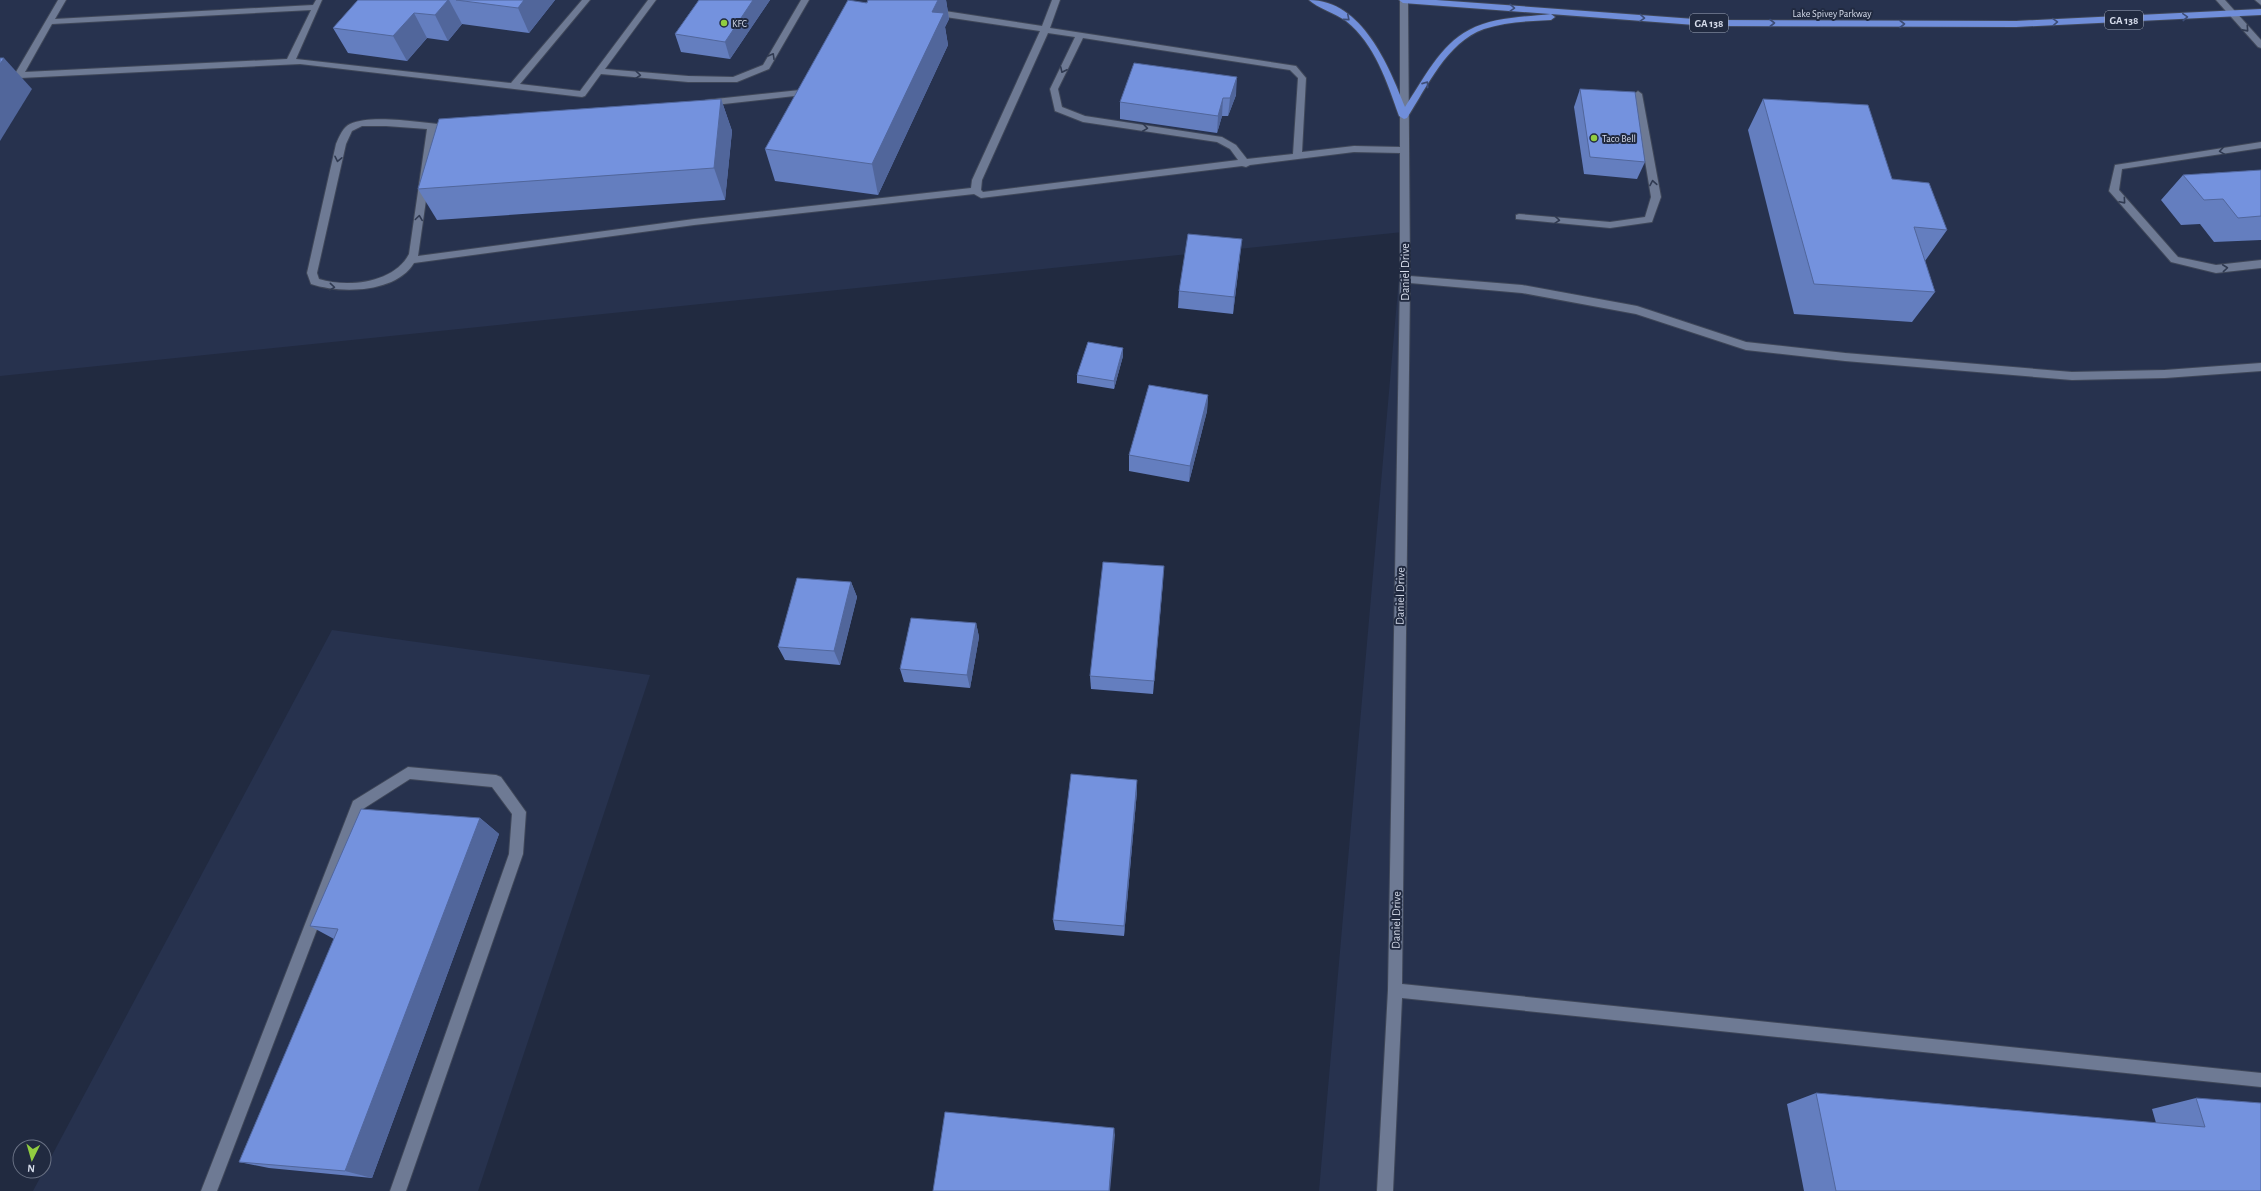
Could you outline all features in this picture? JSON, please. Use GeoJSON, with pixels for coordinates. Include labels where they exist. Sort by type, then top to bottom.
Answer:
{"type":"FeatureCollection","features":[{"type":"Feature","properties":{"kind":"highway"},"geometry":{"type":"LineString","coordinates":[[1313,0],[1334,8],[1367,35],[1385,65],[1404,116]]}},
{"type":"Feature","properties":{"kind":"highway","name":"Lake Spivey Parkway"},"geometry":{"type":"LineString","coordinates":[[1403,0],[1708,23],[2016,24],[2188,17],[2261,12]]}},
{"type":"Feature","properties":{"kind":"highway"},"geometry":{"type":"LineString","coordinates":[[1404,116],[1451,46],[1473,30],[1514,21],[1582,14]]}},
{"type":"Feature","properties":{"kind":"street"},"geometry":{"type":"LineString","coordinates":[[19,75],[62,0]]}},
{"type":"Feature","properties":{"kind":"street"},"geometry":{"type":"LineString","coordinates":[[513,86],[586,0]]}},
{"type":"Feature","properties":{"kind":"street"},"geometry":{"type":"LineString","coordinates":[[0,76],[290,61],[582,94],[652,0]]}},
{"type":"Feature","properties":{"kind":"street"},"geometry":{"type":"LineString","coordinates":[[599,71],[688,79],[734,80],[766,67],[805,0]]}},
{"type":"Feature","properties":{"kind":"street"},"geometry":{"type":"LineString","coordinates":[[976,191],[977,180],[1045,30],[1056,0]]}},
{"type":"Feature","properties":{"kind":"street","name":"Daniel Drive"},"geometry":{"type":"LineString","coordinates":[[1385,1191],[1395,990],[1405,279],[1403,0]]}},
{"type":"Feature","properties":{"kind":"street"},"geometry":{"type":"LineString","coordinates":[[2220,0],[2261,45]]}},
{"type":"Feature","properties":{"kind":"street"},"geometry":{"type":"LineString","coordinates":[[49,22],[318,4],[290,61]]}},
{"type":"Feature","properties":{"kind":"street"},"geometry":{"type":"LineString","coordinates":[[920,10],[1293,68],[1302,78],[1297,156]]}},
{"type":"Feature","properties":{"kind":"street"},"geometry":{"type":"LineString","coordinates":[[1080,35],[1054,89],[1058,109],[1083,118],[1219,139],[1233,147],[1246,164]]}},
{"type":"Feature","properties":{"kind":"street"},"geometry":{"type":"LineString","coordinates":[[693,104],[803,92],[816,73]]}},
{"type":"Feature","properties":{"kind":"street"},"geometry":{"type":"LineString","coordinates":[[1518,217],[1610,225],[1649,220],[1656,197],[1638,94]]}},
{"type":"Feature","properties":{"kind":"street"},"geometry":{"type":"LineString","coordinates":[[432,128],[414,254],[410,264],[400,273],[384,280],[339,287],[326,286],[314,282],[312,273],[341,144],[346,132],[354,125],[369,122],[432,128],[459,128]]}},
{"type":"Feature","properties":{"kind":"street"},"geometry":{"type":"LineString","coordinates":[[2261,145],[2118,167],[2114,191],[2175,260],[2216,269],[2261,264]]}},
{"type":"Feature","properties":{"kind":"street"},"geometry":{"type":"LineString","coordinates":[[411,260],[694,222],[976,191],[981,195],[1246,164],[1354,149],[1405,150]]}},
{"type":"Feature","properties":{"kind":"street"},"geometry":{"type":"LineString","coordinates":[[1405,279],[1522,289],[1637,310],[1746,346],[1845,357],[2072,376],[2165,374],[2261,367]]}},
{"type":"Feature","properties":{"kind":"street"},"geometry":{"type":"LineString","coordinates":[[209,1191],[358,805],[408,773],[496,781],[519,812],[516,854],[398,1191]]}},
{"type":"Feature","properties":{"kind":"street"},"geometry":{"type":"LineString","coordinates":[[1395,990],[2261,1080]]}},
{"type":"Feature","properties":{"kind":"shaded area"},"geometry":{"type":"Polygon","coordinates":[[[0,0],[2261,0],[2261,1191],[1319,1191],[1403,232],[0,376],[0,0]]]}},
{"type":"Feature","properties":{"kind":"shaded area"},"geometry":{"type":"Polygon","coordinates":[[[332,630],[650,675],[478,1191],[33,1191],[39,1179],[52,1179],[52,1155],[332,630]]]}},
{"type":"Feature","properties":{"kind":"building"},"geometry":{"type":"Polygon","coordinates":[[[358,0],[448,0],[435,15],[414,13],[393,36],[333,28],[358,0]]]}},
{"type":"Feature","properties":{"kind":"building"},"geometry":{"type":"Polygon","coordinates":[[[456,0],[524,0],[518,8],[456,0]]]}},
{"type":"Feature","properties":{"kind":"building"},"geometry":{"type":"Polygon","coordinates":[[[699,0],[753,0],[725,42],[675,34],[699,0]]]}},
{"type":"Feature","properties":{"kind":"building"},"geometry":{"type":"Polygon","coordinates":[[[848,0],[867,3],[868,0],[938,0],[932,12],[944,13],[872,164],[765,149],[848,0]]]}},
{"type":"Feature","properties":{"kind":"building"},"geometry":{"type":"Polygon","coordinates":[[[0,58],[4,58],[0,64],[0,58]]]}},
{"type":"Feature","properties":{"kind":"building"},"geometry":{"type":"Polygon","coordinates":[[[1134,63],[1237,77],[1230,98],[1223,98],[1218,116],[1120,102],[1134,63]]]}},
{"type":"Feature","properties":{"kind":"building"},"geometry":{"type":"Polygon","coordinates":[[[1580,89],[1635,92],[1645,162],[1590,157],[1580,89]]]}},
{"type":"Feature","properties":{"kind":"building"},"geometry":{"type":"Polygon","coordinates":[[[721,99],[714,168],[418,189],[439,119],[721,99]]]}},
{"type":"Feature","properties":{"kind":"building"},"geometry":{"type":"Polygon","coordinates":[[[1763,99],[1868,105],[1892,179],[1929,183],[1947,230],[1914,227],[1935,292],[1814,284],[1763,99]]]}},
{"type":"Feature","properties":{"kind":"building"},"geometry":{"type":"Polygon","coordinates":[[[2261,170],[2261,216],[2238,218],[2223,199],[2204,200],[2183,175],[2261,170]]]}},
{"type":"Feature","properties":{"kind":"building"},"geometry":{"type":"Polygon","coordinates":[[[1188,234],[1242,239],[1234,297],[1179,291],[1188,234]]]}},
{"type":"Feature","properties":{"kind":"building"},"geometry":{"type":"Polygon","coordinates":[[[1088,342],[1123,348],[1114,381],[1077,375],[1088,342]]]}},
{"type":"Feature","properties":{"kind":"building"},"geometry":{"type":"Polygon","coordinates":[[[1149,385],[1208,395],[1190,466],[1129,455],[1149,385]]]}},
{"type":"Feature","properties":{"kind":"building"},"geometry":{"type":"Polygon","coordinates":[[[1103,562],[1164,566],[1154,681],[1090,676],[1103,562]]]}},
{"type":"Feature","properties":{"kind":"building"},"geometry":{"type":"Polygon","coordinates":[[[797,578],[851,582],[834,651],[778,647],[797,578]]]}},
{"type":"Feature","properties":{"kind":"building"},"geometry":{"type":"Polygon","coordinates":[[[911,618],[976,623],[967,675],[900,669],[911,618]]]}},
{"type":"Feature","properties":{"kind":"building"},"geometry":{"type":"Polygon","coordinates":[[[1071,774],[1137,780],[1124,926],[1053,920],[1071,774]]]}},
{"type":"Feature","properties":{"kind":"building"},"geometry":{"type":"Polygon","coordinates":[[[361,809],[480,818],[345,1171],[239,1162],[338,929],[310,926],[361,809]]]}},
{"type":"Feature","properties":{"kind":"building"},"geometry":{"type":"Polygon","coordinates":[[[1816,1093],[2205,1127],[2196,1098],[2261,1103],[2261,1191],[1836,1191],[1816,1093]]]}},
{"type":"Feature","properties":{"kind":"building"},"geometry":{"type":"Polygon","coordinates":[[[945,1112],[1114,1128],[1109,1191],[933,1191],[945,1112]]]}},
{"type":"Feature","properties":{"kind":"place","name":"KFC"},"geometry":{"type":"Point","coordinates":[724,23]}},
{"type":"Feature","properties":{"kind":"place","name":"Taco Bell"},"geometry":{"type":"Point","coordinates":[1594,138]}}]}
